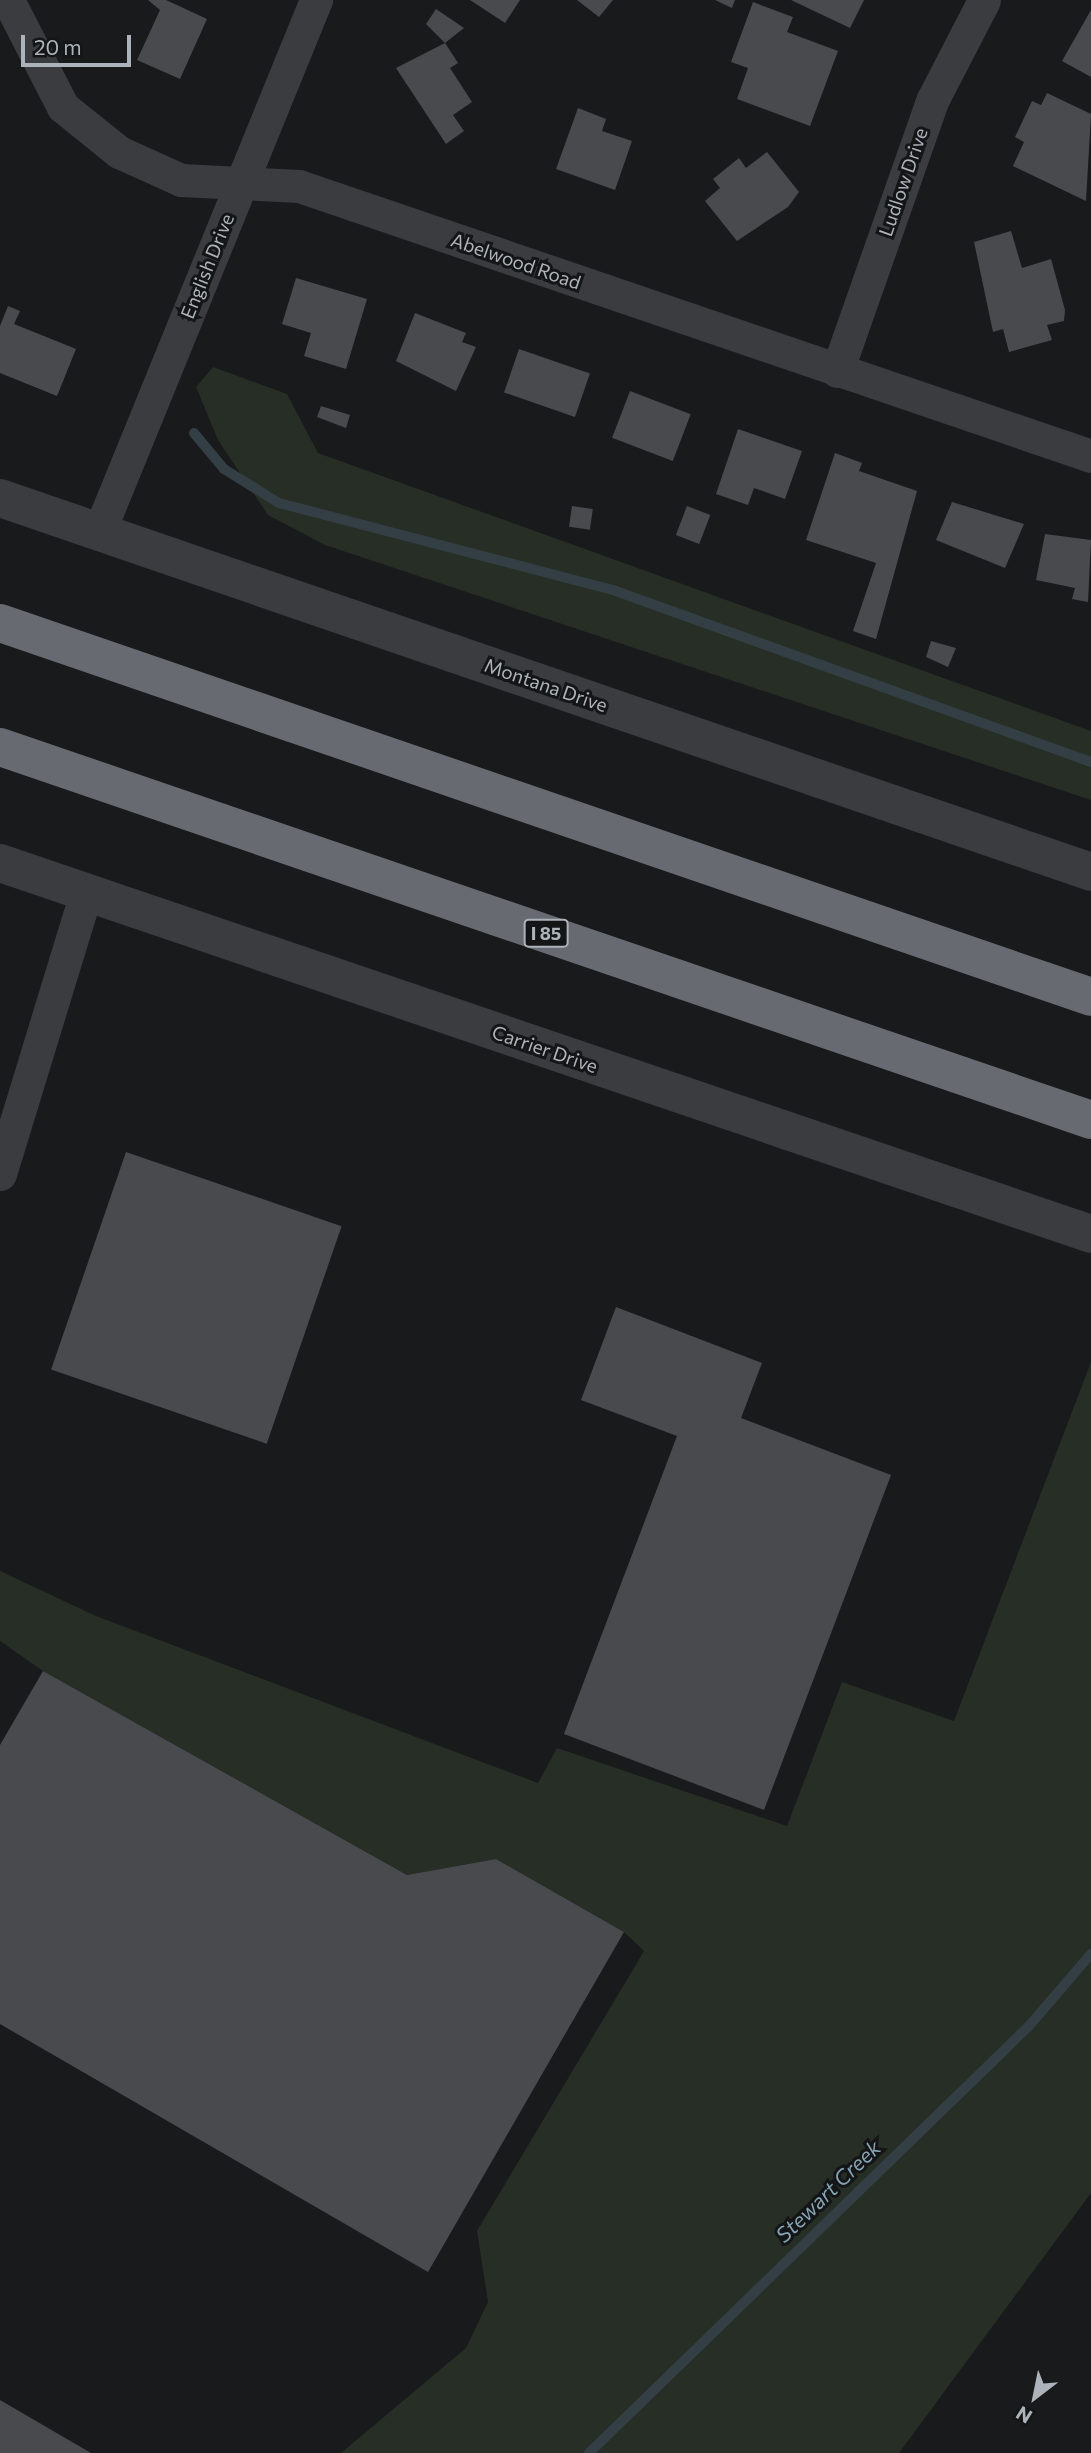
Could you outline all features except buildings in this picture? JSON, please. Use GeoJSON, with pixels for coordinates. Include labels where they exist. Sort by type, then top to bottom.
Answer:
{"type":"FeatureCollection","features":[{"type":"Feature","properties":{"kind":"highway"},"geometry":{"type":"LineString","coordinates":[[0,623],[1091,997]]}},
{"type":"Feature","properties":{"kind":"highway","name":"I 85"},"geometry":{"type":"LineString","coordinates":[[0,747],[1091,1120]]}},
{"type":"Feature","properties":{"kind":"street","name":"Abelwood Road"},"geometry":{"type":"LineString","coordinates":[[8,0],[45,80],[98,139],[181,180],[299,187],[1091,456]]}},
{"type":"Feature","properties":{"kind":"street","name":"English Drive"},"geometry":{"type":"LineString","coordinates":[[99,532],[316,0]]}},
{"type":"Feature","properties":{"kind":"street","name":"Ludlow Drive"},"geometry":{"type":"LineString","coordinates":[[837,371],[933,99],[984,0]]}},
{"type":"Feature","properties":{"kind":"street","name":"Montana Drive"},"geometry":{"type":"LineString","coordinates":[[0,498],[1091,872]]}},
{"type":"Feature","properties":{"kind":"street","name":"Carrier Drive"},"geometry":{"type":"LineString","coordinates":[[0,863],[1091,1234]]}},
{"type":"Feature","properties":{"kind":"street"},"geometry":{"type":"LineString","coordinates":[[0,1174],[86,893]]}},
{"type":"Feature","properties":{"kind":"shaded area"},"geometry":{"type":"Polygon","coordinates":[[[213,367],[287,394],[318,453],[1091,731],[1091,800],[325,545],[268,515],[218,440],[196,387],[213,367]]]}},
{"type":"Feature","properties":{"kind":"shaded area"},"geometry":{"type":"Polygon","coordinates":[[[1091,1362],[1091,2193],[899,2453],[341,2453],[466,2348],[488,2302],[477,2231],[644,1951],[624,1932],[496,1859],[407,1875],[43,1671],[0,1641],[0,1571],[96,1616],[538,1783],[557,1748],[787,1826],[842,1682],[954,1721],[1091,1362]]]}},
{"type":"Feature","properties":{"kind":"waterway"},"geometry":{"type":"LineString","coordinates":[[194,433],[224,469],[279,503],[613,590],[1091,762]]}},
{"type":"Feature","properties":{"kind":"waterway","name":"Stewart Creek"},"geometry":{"type":"LineString","coordinates":[[589,2453],[1029,2026],[1091,1954]]}}]}
